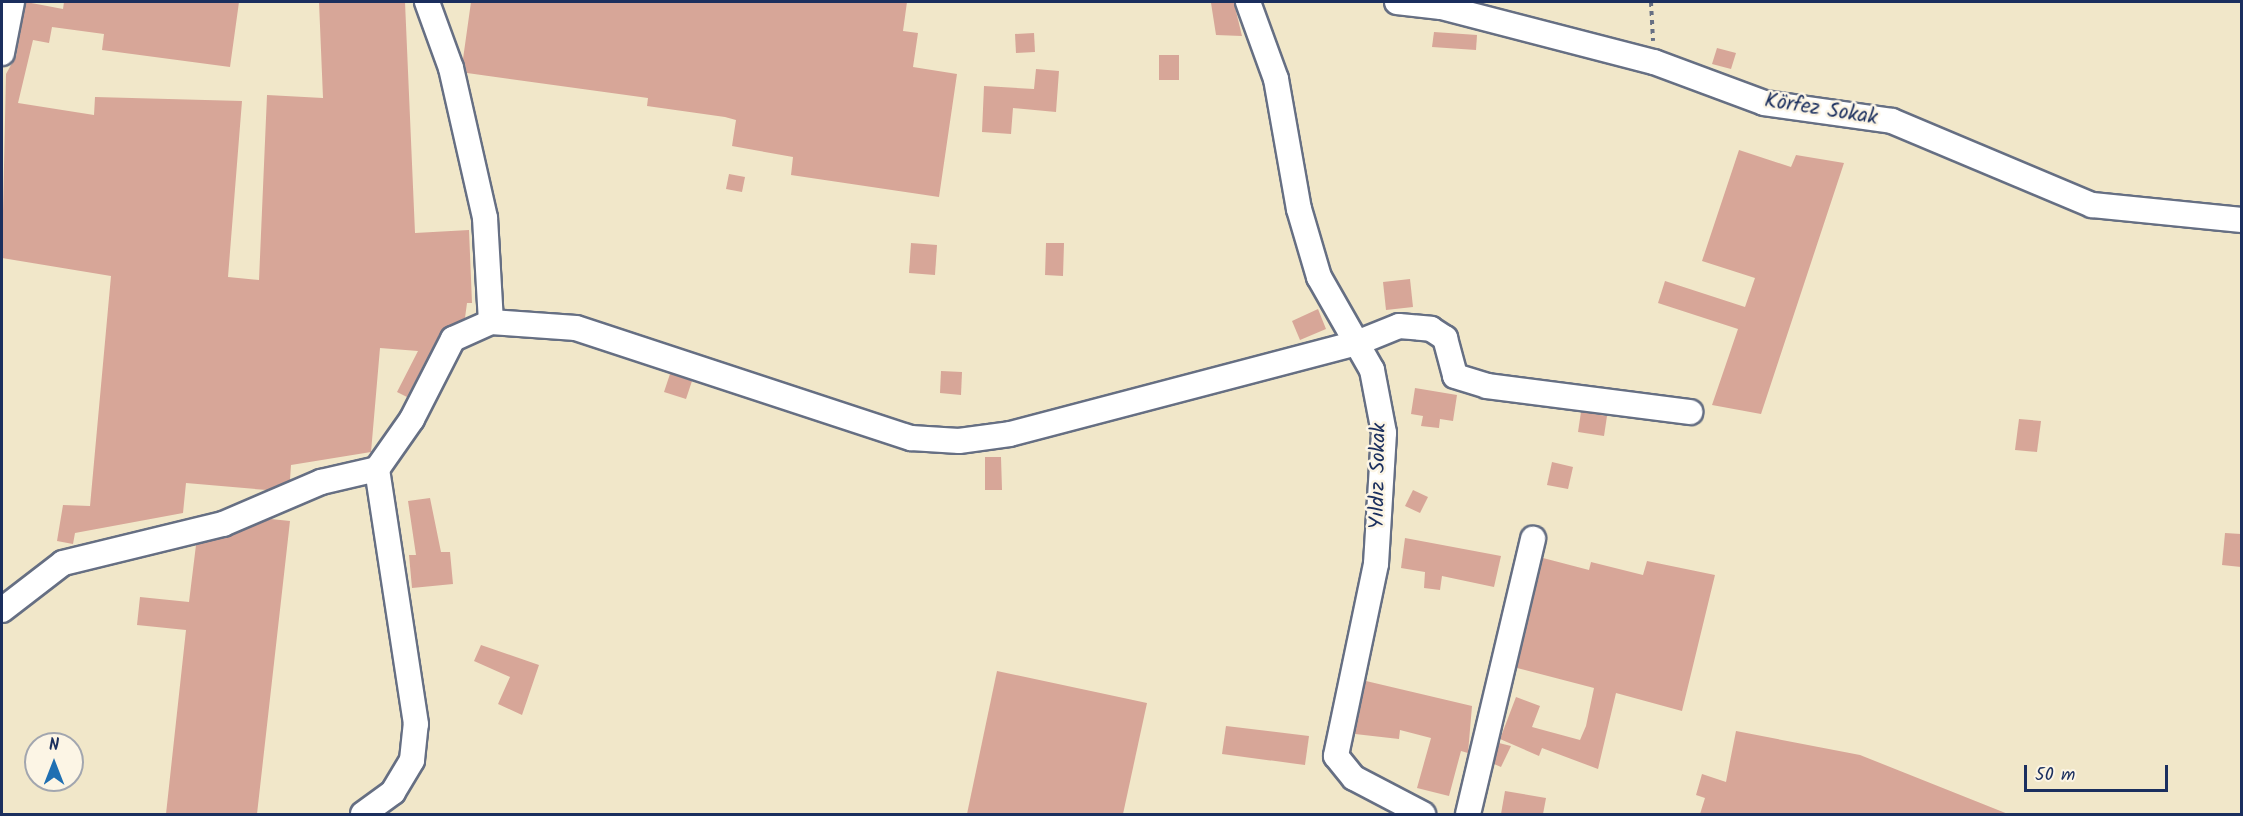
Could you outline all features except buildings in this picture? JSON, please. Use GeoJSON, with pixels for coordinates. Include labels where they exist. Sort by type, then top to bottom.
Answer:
{"type":"FeatureCollection","features":[{"type":"Feature","properties":{"kind":"street"},"geometry":{"type":"LineString","coordinates":[[2,53],[12,2]]}},
{"type":"Feature","properties":{"kind":"street"},"geometry":{"type":"LineString","coordinates":[[427,2],[451,68],[485,218],[491,322]]}},
{"type":"Feature","properties":{"kind":"street","name":"Yıldız Sokak"},"geometry":{"type":"LineString","coordinates":[[1248,2],[1276,79],[1299,210],[1319,278],[1372,370],[1384,433],[1376,564],[1336,756],[1354,778],[1423,814]]}},
{"type":"Feature","properties":{"kind":"street","name":"Körfez Sokak"},"geometry":{"type":"LineString","coordinates":[[1397,2],[1441,7],[1654,62],[1764,103],[1892,121],[2092,205],[2241,220]]}},
{"type":"Feature","properties":{"kind":"street"},"geometry":{"type":"LineString","coordinates":[[363,814],[393,792],[412,760],[416,724],[377,470],[412,419],[453,339],[491,322],[576,328],[911,438],[959,441],[1010,434],[1357,343],[1399,326],[1431,329],[1445,338],[1455,376],[1487,386],[1690,412]]}},
{"type":"Feature","properties":{"kind":"street"},"geometry":{"type":"LineString","coordinates":[[2,609],[63,563],[223,524],[321,482],[377,470]]}},
{"type":"Feature","properties":{"kind":"street"},"geometry":{"type":"LineString","coordinates":[[1468,814],[1533,539]]}},
{"type":"Feature","properties":{"kind":"path"},"geometry":{"type":"LineString","coordinates":[[1651,2],[1654,62]]}}]}
